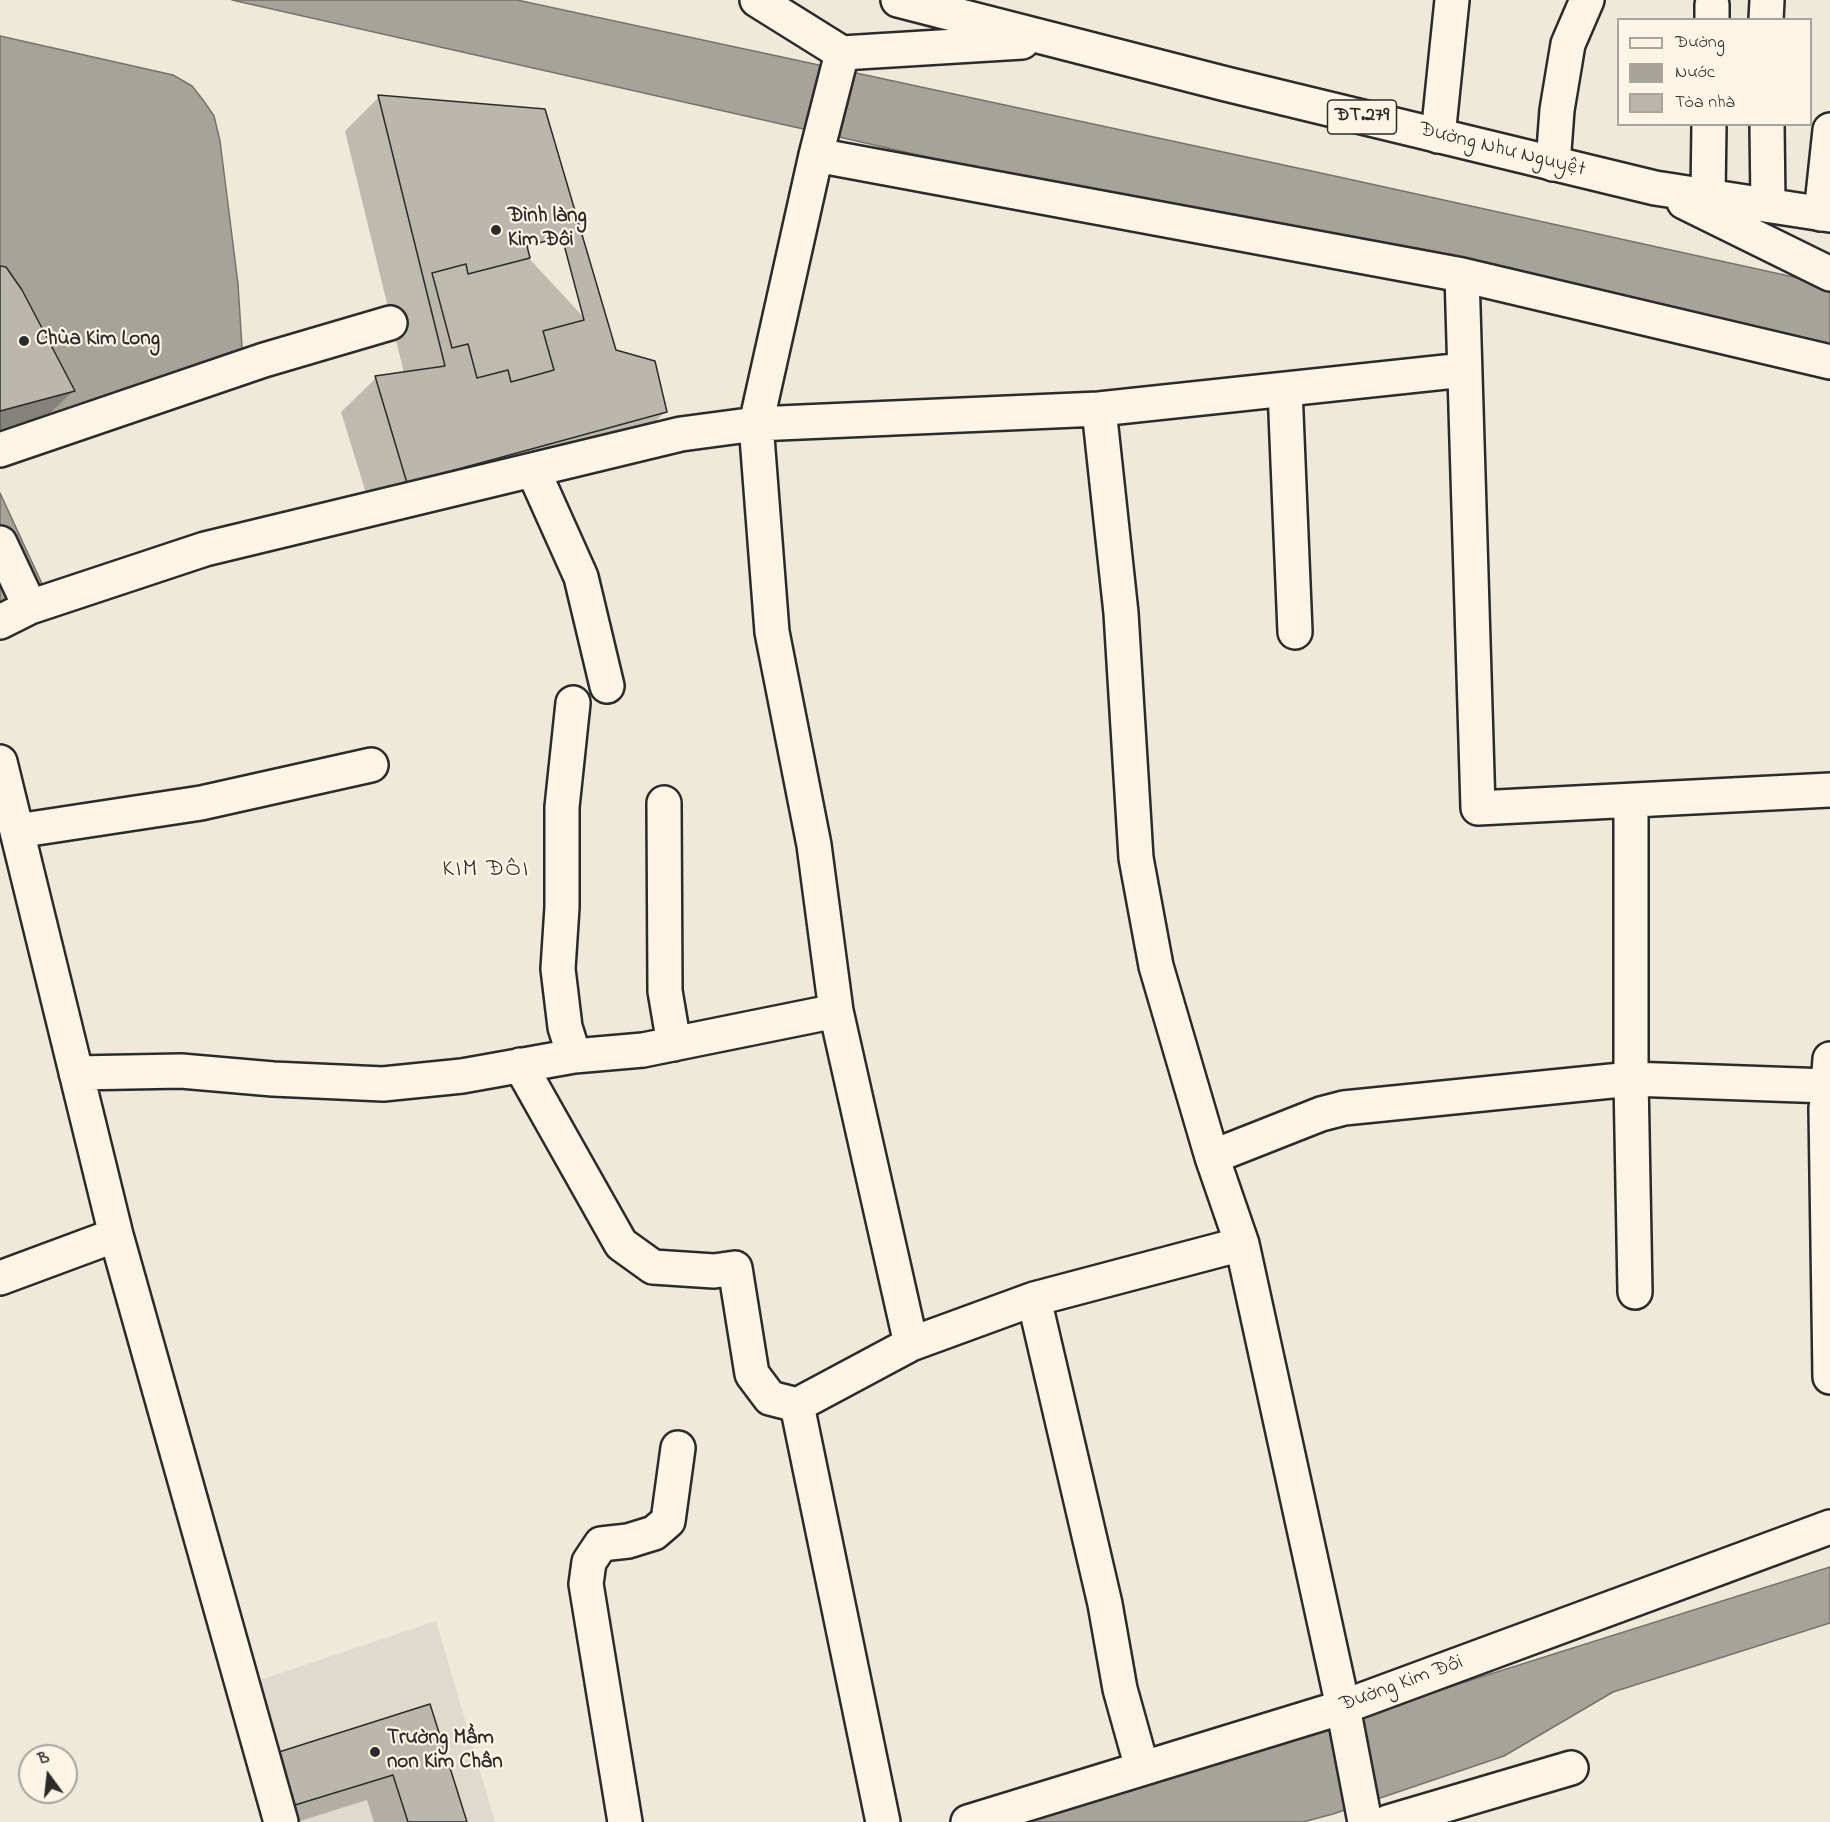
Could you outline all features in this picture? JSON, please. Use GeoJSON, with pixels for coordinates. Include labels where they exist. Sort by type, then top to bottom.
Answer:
{"type":"FeatureCollection","features":[{"type":"Feature","properties":{"kind":"street"},"geometry":{"type":"LineString","coordinates":[[757,0],[842,53],[1049,39]]}},
{"type":"Feature","properties":{"kind":"street","name":"Đường Như Nguyệt"},"geometry":{"type":"LineString","coordinates":[[898,0],[966,9],[1049,39],[1655,189],[1826,214]]}},
{"type":"Feature","properties":{"kind":"street"},"geometry":{"type":"LineString","coordinates":[[1438,136],[1452,0]]}},
{"type":"Feature","properties":{"kind":"street"},"geometry":{"type":"LineString","coordinates":[[1553,164],[1557,110],[1568,44],[1587,0]]}},
{"type":"Feature","properties":{"kind":"street"},"geometry":{"type":"LineString","coordinates":[[1766,18],[1767,0]]}},
{"type":"Feature","properties":{"kind":"street"},"geometry":{"type":"LineString","coordinates":[[842,53],[816,155],[756,424],[772,632],[814,845],[836,1011],[911,1344]]}},
{"type":"Feature","properties":{"kind":"street"},"geometry":{"type":"LineString","coordinates":[[1708,196],[1709,126]]}},
{"type":"Feature","properties":{"kind":"street"},"geometry":{"type":"LineString","coordinates":[[1767,126],[1768,205]]}},
{"type":"Feature","properties":{"kind":"street"},"geometry":{"type":"LineString","coordinates":[[1826,214],[1830,130]]}},
{"type":"Feature","properties":{"kind":"street"},"geometry":{"type":"LineString","coordinates":[[816,155],[1462,275],[1830,362]]}},
{"type":"Feature","properties":{"kind":"street"},"geometry":{"type":"LineString","coordinates":[[1655,189],[1830,274]]}},
{"type":"Feature","properties":{"kind":"street"},"geometry":{"type":"LineString","coordinates":[[1462,275],[1478,808],[1631,802],[1830,790]]}},
{"type":"Feature","properties":{"kind":"street"},"geometry":{"type":"LineString","coordinates":[[0,450],[179,387],[390,323]]}},
{"type":"Feature","properties":{"kind":"street"},"geometry":{"type":"LineString","coordinates":[[0,622],[30,607],[205,549],[681,434],[756,424],[1098,409],[1464,370]]}},
{"type":"Feature","properties":{"kind":"street"},"geometry":{"type":"LineString","coordinates":[[1285,389],[1294,632]]}},
{"type":"Feature","properties":{"kind":"street"},"geometry":{"type":"LineString","coordinates":[[1098,409],[1121,614],[1136,858],[1156,966],[1212,1157],[1242,1244],[1346,1720],[1362,1807]]}},
{"type":"Feature","properties":{"kind":"street"},"geometry":{"type":"LineString","coordinates":[[533,470],[581,577],[607,686]]}},
{"type":"Feature","properties":{"kind":"street"},"geometry":{"type":"LineString","coordinates":[[0,543],[30,607]]}},
{"type":"Feature","properties":{"kind":"street"},"geometry":{"type":"LineString","coordinates":[[573,703],[562,807],[558,969],[565,1027],[574,1056]]}},
{"type":"Feature","properties":{"kind":"street"},"geometry":{"type":"LineString","coordinates":[[0,762],[116,1236],[281,1822]]}},
{"type":"Feature","properties":{"kind":"street"},"geometry":{"type":"LineString","coordinates":[[17,831],[201,803],[371,765]]}},
{"type":"Feature","properties":{"kind":"street"},"geometry":{"type":"LineString","coordinates":[[1631,802],[1630,1079],[1635,1292]]}},
{"type":"Feature","properties":{"kind":"street"},"geometry":{"type":"LineString","coordinates":[[664,803],[665,991],[674,1044]]}},
{"type":"Feature","properties":{"kind":"street"},"geometry":{"type":"LineString","coordinates":[[76,1073],[181,1071],[273,1079],[383,1084],[462,1076],[574,1056],[643,1050],[836,1011]]}},
{"type":"Feature","properties":{"kind":"street"},"geometry":{"type":"LineString","coordinates":[[520,1065],[621,1244],[653,1267],[714,1271],[735,1269],[752,1374],[770,1398],[797,1405],[911,1344],[1034,1299],[1242,1244]]}},
{"type":"Feature","properties":{"kind":"street"},"geometry":{"type":"LineString","coordinates":[[1212,1157],[1321,1114],[1344,1108],[1630,1079],[1829,1076],[1826,1108],[1830,1377]]}},
{"type":"Feature","properties":{"kind":"street"},"geometry":{"type":"LineString","coordinates":[[0,1278],[116,1236]]}},
{"type":"Feature","properties":{"kind":"street"},"geometry":{"type":"LineString","coordinates":[[1034,1299],[1105,1604],[1120,1689],[1142,1768]]}},
{"type":"Feature","properties":{"kind":"street"},"geometry":{"type":"LineString","coordinates":[[797,1405],[883,1822]]}},
{"type":"Feature","properties":{"kind":"street"},"geometry":{"type":"LineString","coordinates":[[625,1822],[586,1584],[589,1562],[601,1544],[628,1541],[654,1533],[668,1521],[678,1448]]}},
{"type":"Feature","properties":{"kind":"street","name":"Đường Kim Đôi"},"geometry":{"type":"LineString","coordinates":[[968,1822],[1142,1768],[1346,1720],[1830,1527]]}},
{"type":"Feature","properties":{"kind":"street"},"geometry":{"type":"LineString","coordinates":[[1388,1822],[1571,1768]]}},
{"type":"Feature","properties":{"kind":"shaded area","name":"Trường Mầm non Kim Chân"},"geometry":{"type":"Polygon","coordinates":[[[436,1621],[495,1822],[298,1822],[254,1682],[436,1621]]]}},
{"type":"Feature","properties":{"kind":"water"},"geometry":{"type":"Polygon","coordinates":[[[232,0],[517,0],[1330,175],[1830,285],[1830,346],[1140,205],[232,0]]]}},
{"type":"Feature","properties":{"kind":"water"},"geometry":{"type":"Polygon","coordinates":[[[0,36],[173,75],[192,86],[203,100],[214,116],[220,141],[238,284],[243,363],[0,449],[0,411],[74,391],[0,266],[0,36]]]}},
{"type":"Feature","properties":{"kind":"water"},"geometry":{"type":"Polygon","coordinates":[[[0,493],[44,588],[0,606],[0,493]]]}},
{"type":"Feature","properties":{"kind":"water"},"geometry":{"type":"Polygon","coordinates":[[[1830,1567],[1830,1623],[1613,1692],[1504,1756],[1333,1814],[1303,1822],[1021,1822],[1830,1567]]]}},
{"type":"Feature","properties":{"kind":"building","name":"Đình làng Kim Đôi"},"geometry":{"type":"Polygon","coordinates":[[[378,95],[545,109],[616,350],[655,361],[667,412],[407,483],[375,376],[445,366],[378,95]]]}},
{"type":"Feature","properties":{"kind":"building"},"geometry":{"type":"Polygon","coordinates":[[[562,237],[584,320],[543,331],[554,370],[511,382],[508,370],[477,378],[468,344],[452,348],[432,273],[466,264],[468,274],[530,258],[527,246],[562,237]]]}},
{"type":"Feature","properties":{"kind":"building","name":"Chùa Kim Long"},"geometry":{"type":"Polygon","coordinates":[[[0,266],[6,267],[22,290],[75,391],[0,411],[0,266]]]}},
{"type":"Feature","properties":{"kind":"building"},"geometry":{"type":"Polygon","coordinates":[[[430,1704],[467,1822],[408,1822],[393,1775],[295,1805],[279,1752],[430,1704]]]}},
{"type":"Feature","properties":{"kind":"place","name":"Đình làng Kim Đôi"},"geometry":{"type":"Point","coordinates":[496,230]}},
{"type":"Feature","properties":{"kind":"place","name":"Chùa Kim Long"},"geometry":{"type":"Point","coordinates":[24,341]}},
{"type":"Feature","properties":{"kind":"place","name":"Trường Mầm non Kim Chân"},"geometry":{"type":"Point","coordinates":[375,1752]}},
{"type":"Feature","properties":{"kind":"district","name":"KIM ĐÔI"},"geometry":{"type":"Point","coordinates":[486,871]}}]}
